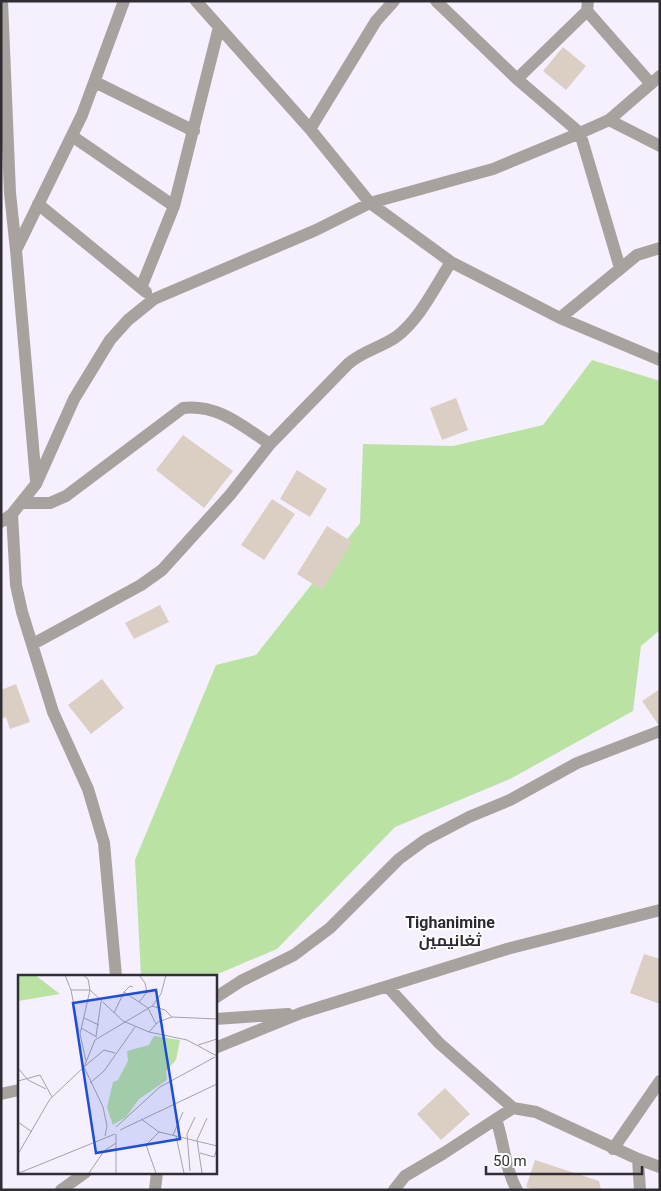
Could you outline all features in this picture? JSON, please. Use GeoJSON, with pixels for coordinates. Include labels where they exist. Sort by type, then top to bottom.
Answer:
{"type":"FeatureCollection","features":[{"type":"Feature","properties":{"kind":"street"},"geometry":{"type":"LineString","coordinates":[[2,1],[10,194],[36,484]]}},
{"type":"Feature","properties":{"kind":"street"},"geometry":{"type":"LineString","coordinates":[[16,250],[72,136],[95,82],[124,1]]}},
{"type":"Feature","properties":{"kind":"street"},"geometry":{"type":"LineString","coordinates":[[196,1],[310,130],[370,204],[451,262],[560,318],[660,360]]}},
{"type":"Feature","properties":{"kind":"street"},"geometry":{"type":"LineString","coordinates":[[310,130],[376,21],[394,1]]}},
{"type":"Feature","properties":{"kind":"street"},"geometry":{"type":"LineString","coordinates":[[436,1],[517,79],[580,133],[620,268]]}},
{"type":"Feature","properties":{"kind":"street"},"geometry":{"type":"LineString","coordinates":[[1,522],[12,514],[36,484],[74,399],[110,340],[128,320],[154,298],[316,230],[370,204],[492,169],[580,133],[609,120],[655,80],[588,6],[517,79]]}},
{"type":"Feature","properties":{"kind":"street"},"geometry":{"type":"LineString","coordinates":[[141,288],[174,206],[219,27]]}},
{"type":"Feature","properties":{"kind":"street"},"geometry":{"type":"LineString","coordinates":[[95,82],[194,131]]}},
{"type":"Feature","properties":{"kind":"street"},"geometry":{"type":"LineString","coordinates":[[609,120],[660,146]]}},
{"type":"Feature","properties":{"kind":"street"},"geometry":{"type":"LineString","coordinates":[[72,136],[174,206]]}},
{"type":"Feature","properties":{"kind":"street"},"geometry":{"type":"LineString","coordinates":[[38,204],[154,298]]}},
{"type":"Feature","properties":{"kind":"street"},"geometry":{"type":"LineString","coordinates":[[560,318],[638,255],[660,248]]}},
{"type":"Feature","properties":{"kind":"street"},"geometry":{"type":"LineString","coordinates":[[33,644],[140,585],[162,570],[230,495],[270,444],[359,354],[387,343],[407,328],[451,262]]}},
{"type":"Feature","properties":{"kind":"street"},"geometry":{"type":"LineString","coordinates":[[21,503],[50,503],[66,496],[183,408],[199,406],[223,414],[270,444]]}},
{"type":"Feature","properties":{"kind":"street"},"geometry":{"type":"LineString","coordinates":[[12,514],[16,585],[53,712],[88,789],[100,823],[104,843],[116,975]]}},
{"type":"Feature","properties":{"kind":"street"},"geometry":{"type":"LineString","coordinates":[[216,997],[301,950],[330,928],[399,859],[425,840],[470,817],[510,800],[576,763],[660,730]]}},
{"type":"Feature","properties":{"kind":"street"},"geometry":{"type":"LineString","coordinates":[[216,1048],[301,1013],[507,949],[660,910]]}},
{"type":"Feature","properties":{"kind":"street"},"geometry":{"type":"LineString","coordinates":[[388,987],[439,1043],[513,1108],[536,1112],[614,1149],[660,1167]]}},
{"type":"Feature","properties":{"kind":"street"},"geometry":{"type":"LineString","coordinates":[[216,1019],[301,1013]]}},
{"type":"Feature","properties":{"kind":"street"},"geometry":{"type":"LineString","coordinates":[[614,1149],[660,1080]]}},
{"type":"Feature","properties":{"kind":"street"},"geometry":{"type":"LineString","coordinates":[[1,1094],[18,1090]]}},
{"type":"Feature","properties":{"kind":"street"},"geometry":{"type":"LineString","coordinates":[[394,1190],[405,1176],[444,1154],[513,1108]]}},
{"type":"Feature","properties":{"kind":"street"},"geometry":{"type":"LineString","coordinates":[[496,1119],[503,1138],[511,1180],[518,1190]]}},
{"type":"Feature","properties":{"kind":"street"},"geometry":{"type":"LineString","coordinates":[[638,1159],[640,1190]]}},
{"type":"Feature","properties":{"kind":"street"},"geometry":{"type":"LineString","coordinates":[[61,1190],[83,1174]]}},
{"type":"Feature","properties":{"kind":"street"},"geometry":{"type":"LineString","coordinates":[[155,1190],[157,1174]]}},
{"type":"Feature","properties":{"kind":"green space"},"geometry":{"type":"Polygon","coordinates":[[[592,360],[660,381],[660,630],[641,646],[633,711],[510,779],[395,827],[277,949],[215,975],[141,975],[135,860],[216,665],[256,655],[360,523],[363,444],[453,446],[543,425],[592,360]]]}},
{"type":"Feature","properties":{"kind":"building"},"geometry":{"type":"Polygon","coordinates":[[[563,47],[586,66],[566,90],[543,71],[563,47]]]}},
{"type":"Feature","properties":{"kind":"building"},"geometry":{"type":"Polygon","coordinates":[[[456,398],[468,430],[442,440],[430,408],[456,398]]]}},
{"type":"Feature","properties":{"kind":"building"},"geometry":{"type":"Polygon","coordinates":[[[183,435],[233,471],[204,508],[156,470],[183,435]]]}},
{"type":"Feature","properties":{"kind":"building"},"geometry":{"type":"Polygon","coordinates":[[[297,470],[327,489],[310,517],[280,499],[297,470]]]}},
{"type":"Feature","properties":{"kind":"building"},"geometry":{"type":"Polygon","coordinates":[[[272,499],[295,514],[264,560],[241,545],[272,499]]]}},
{"type":"Feature","properties":{"kind":"building"},"geometry":{"type":"Polygon","coordinates":[[[327,526],[352,542],[322,590],[297,574],[327,526]]]}},
{"type":"Feature","properties":{"kind":"building"},"geometry":{"type":"Polygon","coordinates":[[[160,605],[169,622],[134,639],[125,623],[160,605]]]}},
{"type":"Feature","properties":{"kind":"building"},"geometry":{"type":"Polygon","coordinates":[[[102,679],[124,708],[91,734],[68,705],[102,679]]]}},
{"type":"Feature","properties":{"kind":"building"},"geometry":{"type":"Polygon","coordinates":[[[16,684],[30,722],[10,729],[6,717],[1,719],[1,690],[16,684]]]}},
{"type":"Feature","properties":{"kind":"building"},"geometry":{"type":"Polygon","coordinates":[[[660,689],[660,727],[642,701],[660,689]]]}},
{"type":"Feature","properties":{"kind":"building"},"geometry":{"type":"Polygon","coordinates":[[[644,954],[660,959],[660,1004],[630,993],[644,954]]]}},
{"type":"Feature","properties":{"kind":"building"},"geometry":{"type":"Polygon","coordinates":[[[445,1088],[470,1114],[441,1140],[417,1114],[445,1088]]]}},
{"type":"Feature","properties":{"kind":"building"},"geometry":{"type":"Polygon","coordinates":[[[535,1160],[599,1181],[601,1190],[535,1190],[526,1187],[535,1160]]]}},
{"type":"Feature","properties":{"kind":"district","name":"Tighanimine ثغانيمين"},"geometry":{"type":"Point","coordinates":[450,931]}}]}
